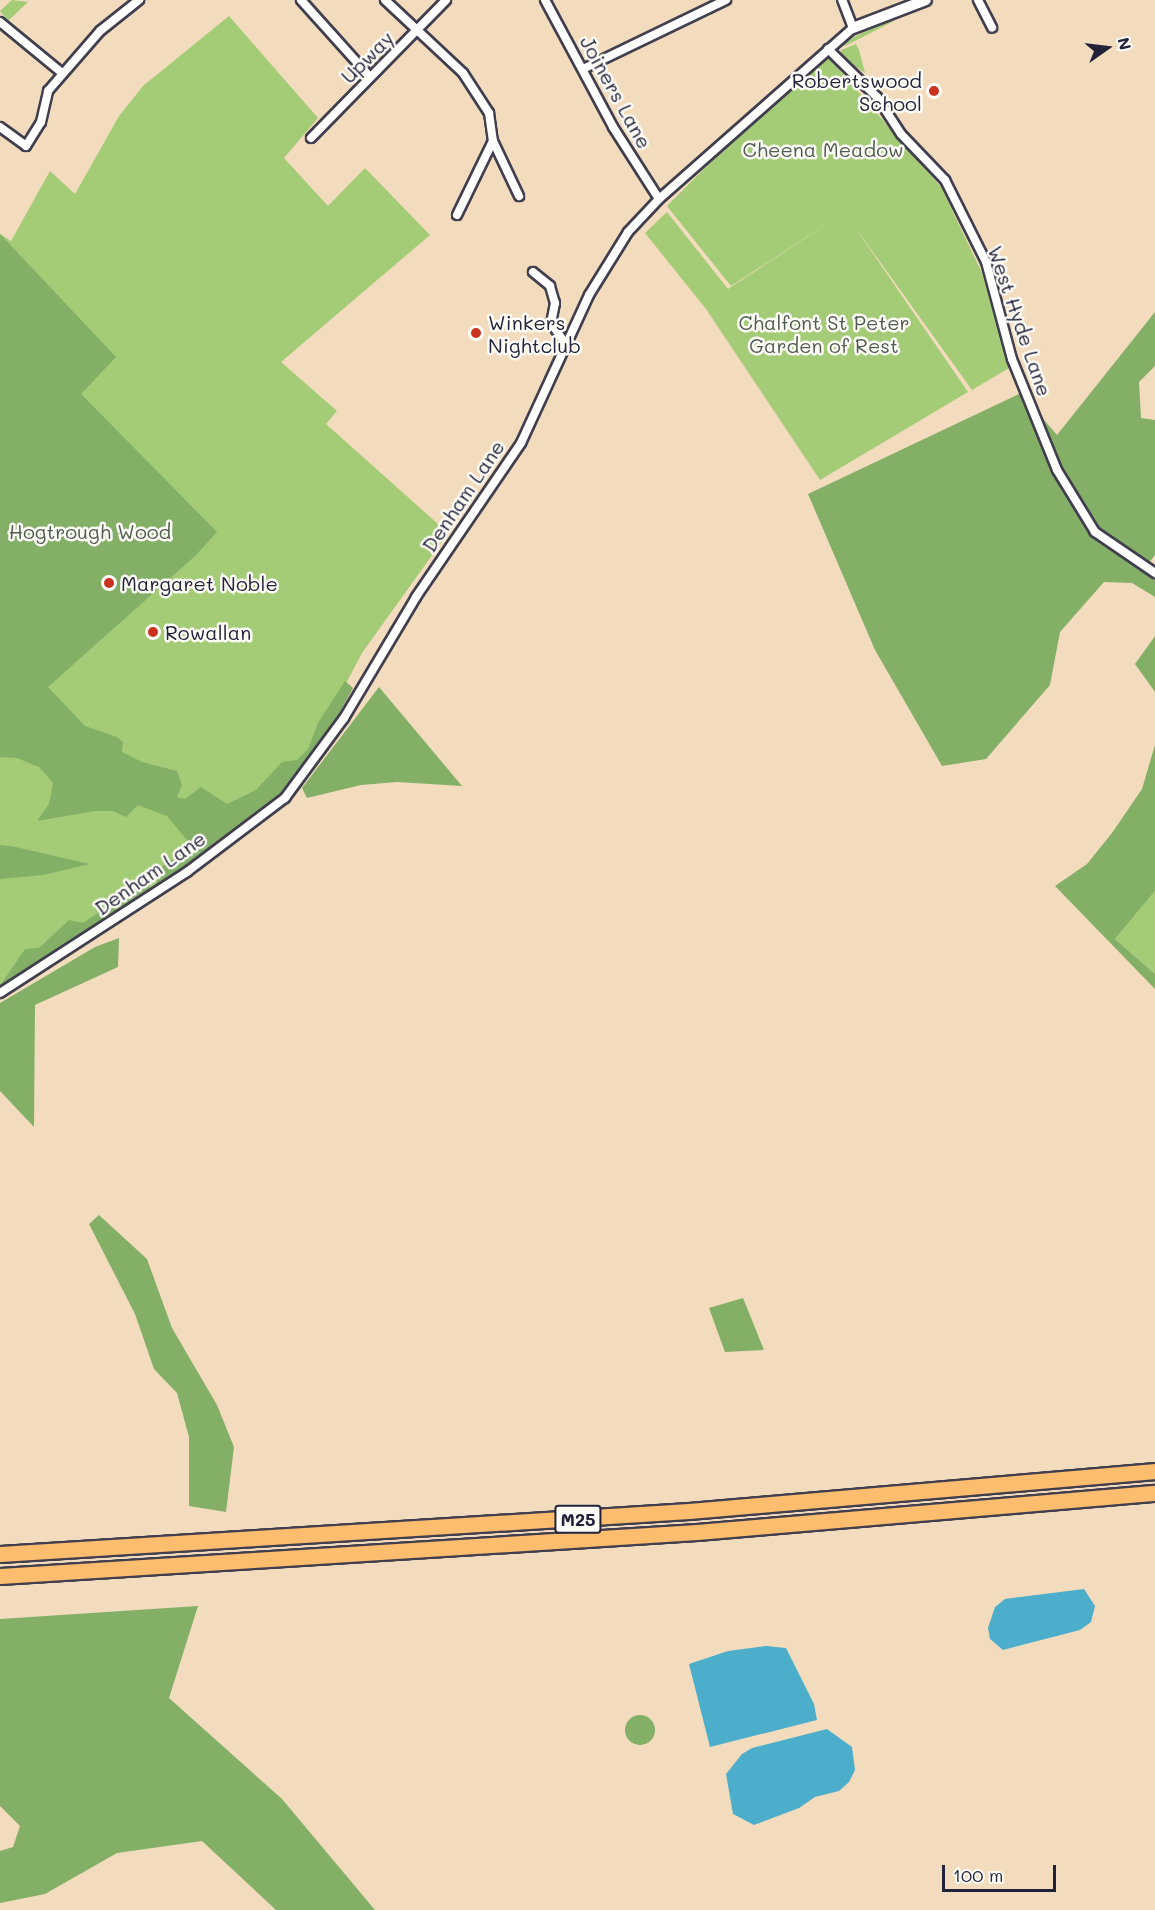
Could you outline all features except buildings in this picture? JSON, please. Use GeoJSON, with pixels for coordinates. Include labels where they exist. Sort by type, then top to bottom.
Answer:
{"type":"FeatureCollection","features":[{"type":"Feature","properties":{"kind":"highway","name":"M25"},"geometry":{"type":"LineString","coordinates":[[0,1554],[677,1512],[1155,1471]]}},
{"type":"Feature","properties":{"kind":"highway","name":"M25"},"geometry":{"type":"LineString","coordinates":[[0,1576],[639,1536],[1155,1493]]}},
{"type":"Feature","properties":{"kind":"street"},"geometry":{"type":"LineString","coordinates":[[0,128],[26,146],[41,122],[48,91],[100,31],[139,0]]}},
{"type":"Feature","properties":{"kind":"street"},"geometry":{"type":"LineString","coordinates":[[302,0],[370,77]]}},
{"type":"Feature","properties":{"kind":"street"},"geometry":{"type":"LineString","coordinates":[[385,0],[463,73],[489,113],[493,141],[519,196]]}},
{"type":"Feature","properties":{"kind":"street","name":"Upway"},"geometry":{"type":"LineString","coordinates":[[311,138],[446,0]]}},
{"type":"Feature","properties":{"kind":"street","name":"Joiners Lane"},"geometry":{"type":"LineString","coordinates":[[544,0],[613,127],[659,199]]}},
{"type":"Feature","properties":{"kind":"street"},"geometry":{"type":"LineString","coordinates":[[583,69],[726,0]]}},
{"type":"Feature","properties":{"kind":"street"},"geometry":{"type":"LineString","coordinates":[[842,0],[853,28]]}},
{"type":"Feature","properties":{"kind":"street","name":"Denham Lane"},"geometry":{"type":"LineString","coordinates":[[0,993],[187,872],[285,798],[344,718],[416,597],[521,443],[589,295],[628,232],[659,199],[853,28],[926,0]]}},
{"type":"Feature","properties":{"kind":"street"},"geometry":{"type":"LineString","coordinates":[[978,0],[992,28]]}},
{"type":"Feature","properties":{"kind":"street"},"geometry":{"type":"LineString","coordinates":[[0,22],[62,73]]}},
{"type":"Feature","properties":{"kind":"street","name":"West Hyde Lane"},"geometry":{"type":"LineString","coordinates":[[828,49],[877,96],[900,134],[945,180],[986,262],[1012,359],[1057,470],[1095,532],[1155,573]]}},
{"type":"Feature","properties":{"kind":"street"},"geometry":{"type":"LineString","coordinates":[[457,215],[493,141]]}},
{"type":"Feature","properties":{"kind":"street"},"geometry":{"type":"LineString","coordinates":[[533,272],[550,286],[555,303],[550,323],[567,346]]}},
{"type":"Feature","properties":{"kind":"green space"},"geometry":{"type":"Polygon","coordinates":[[[12,0],[28,2],[8,21],[0,11],[12,0]]]}},
{"type":"Feature","properties":{"kind":"green space"},"geometry":{"type":"Polygon","coordinates":[[[229,16],[318,118],[284,158],[328,206],[365,168],[430,235],[281,362],[337,411],[326,424],[448,533],[362,653],[310,752],[279,794],[201,822],[205,862],[0,986],[0,234],[11,241],[50,171],[75,194],[119,116],[143,86],[229,16]]]}},
{"type":"Feature","properties":{"kind":"green space"},"geometry":{"type":"Polygon","coordinates":[[[892,18],[894,21],[843,47],[848,40],[892,18]]]}},
{"type":"Feature","properties":{"kind":"green space"},"geometry":{"type":"Polygon","coordinates":[[[856,44],[865,73],[842,57],[841,50],[856,44]]]}},
{"type":"Feature","properties":{"kind":"green space"},"geometry":{"type":"Polygon","coordinates":[[[829,58],[941,187],[982,273],[1009,368],[972,390],[852,223],[968,392],[820,480],[706,309],[645,233],[667,212],[728,289],[845,212],[731,286],[667,206],[724,149],[829,58]]]}},
{"type":"Feature","properties":{"kind":"green space","name":"Hogtrough Wood"},"geometry":{"type":"Polygon","coordinates":[[[0,234],[116,357],[81,394],[217,532],[195,556],[48,687],[85,726],[117,737],[123,742],[122,752],[142,762],[177,771],[182,785],[177,797],[185,799],[201,787],[227,804],[256,790],[282,762],[297,760],[308,749],[318,723],[345,681],[353,688],[329,732],[280,796],[157,886],[156,871],[192,846],[167,816],[138,805],[126,817],[113,811],[95,811],[37,821],[49,804],[53,783],[39,767],[17,758],[0,757],[0,234]]]}},
{"type":"Feature","properties":{"kind":"green space"},"geometry":{"type":"Polygon","coordinates":[[[1155,312],[1155,366],[1139,382],[1141,418],[1155,420],[1155,555],[1144,569],[1155,575],[1155,597],[1132,583],[1104,582],[1060,632],[1050,685],[986,759],[942,766],[875,650],[808,494],[1021,393],[1057,435],[1155,312]]]}},
{"type":"Feature","properties":{"kind":"green space"},"geometry":{"type":"Polygon","coordinates":[[[1155,636],[1155,692],[1135,664],[1155,636]]]}},
{"type":"Feature","properties":{"kind":"green space"},"geometry":{"type":"Polygon","coordinates":[[[379,687],[462,786],[397,782],[361,785],[307,798],[302,788],[379,687]]]}},
{"type":"Feature","properties":{"kind":"green space"},"geometry":{"type":"Polygon","coordinates":[[[1155,745],[1155,891],[1115,939],[1155,974],[1155,989],[1055,886],[1087,864],[1112,833],[1142,789],[1155,745]]]}},
{"type":"Feature","properties":{"kind":"green space"},"geometry":{"type":"Polygon","coordinates":[[[0,845],[90,864],[43,875],[0,879],[0,845]]]}},
{"type":"Feature","properties":{"kind":"green space"},"geometry":{"type":"Polygon","coordinates":[[[149,885],[152,893],[0,986],[25,949],[39,948],[69,920],[83,923],[118,899],[149,885]]]}},
{"type":"Feature","properties":{"kind":"green space"},"geometry":{"type":"Polygon","coordinates":[[[1155,891],[1155,974],[1115,939],[1155,891]]]}},
{"type":"Feature","properties":{"kind":"green space"},"geometry":{"type":"Polygon","coordinates":[[[119,938],[118,967],[35,1005],[34,1127],[0,1091],[0,1003],[95,947],[119,938]]]}},
{"type":"Feature","properties":{"kind":"green space"},"geometry":{"type":"Polygon","coordinates":[[[99,1215],[147,1259],[172,1328],[217,1405],[234,1447],[226,1512],[189,1506],[189,1437],[177,1393],[154,1369],[135,1314],[89,1224],[99,1215]]]}},
{"type":"Feature","properties":{"kind":"green space"},"geometry":{"type":"Polygon","coordinates":[[[743,1298],[764,1350],[725,1352],[709,1308],[743,1298]]]}},
{"type":"Feature","properties":{"kind":"green space"},"geometry":{"type":"Polygon","coordinates":[[[198,1606],[169,1698],[282,1799],[375,1910],[276,1910],[202,1841],[117,1853],[45,1894],[0,1903],[0,1851],[13,1847],[20,1826],[0,1806],[0,1619],[198,1606]]]}},
{"type":"Feature","properties":{"kind":"green space"},"geometry":{"type":"Polygon","coordinates":[[[640,1715],[651,1719],[655,1730],[651,1741],[640,1745],[629,1741],[625,1730],[629,1719],[640,1715]]]}},
{"type":"Feature","properties":{"kind":"water"},"geometry":{"type":"Polygon","coordinates":[[[1084,1589],[1095,1606],[1091,1622],[1080,1630],[1003,1650],[990,1639],[988,1628],[995,1607],[1005,1599],[1084,1589]]]}},
{"type":"Feature","properties":{"kind":"water"},"geometry":{"type":"Polygon","coordinates":[[[766,1646],[786,1648],[814,1704],[817,1720],[710,1747],[689,1664],[728,1651],[766,1646]]]}},
{"type":"Feature","properties":{"kind":"water"},"geometry":{"type":"Polygon","coordinates":[[[827,1729],[852,1747],[855,1770],[849,1782],[839,1791],[815,1797],[799,1808],[754,1825],[733,1814],[726,1774],[742,1754],[752,1748],[827,1729]]]}},
{"type":"Feature","properties":{"kind":"place","name":"Robertswood School"},"geometry":{"type":"Point","coordinates":[934,91]}},
{"type":"Feature","properties":{"kind":"place","name":"Winkers Nightclub"},"geometry":{"type":"Point","coordinates":[476,333]}},
{"type":"Feature","properties":{"kind":"place","name":"Margaret Noble"},"geometry":{"type":"Point","coordinates":[109,583]}},
{"type":"Feature","properties":{"kind":"place","name":"Rowallan"},"geometry":{"type":"Point","coordinates":[153,632]}},
{"type":"Feature","properties":{"kind":"park label","name":"Cheena Meadow"},"geometry":{"type":"Point","coordinates":[823,149]}},
{"type":"Feature","properties":{"kind":"park label","name":"Chalfont St Peter Garden of Rest"},"geometry":{"type":"Point","coordinates":[824,334]}}]}
